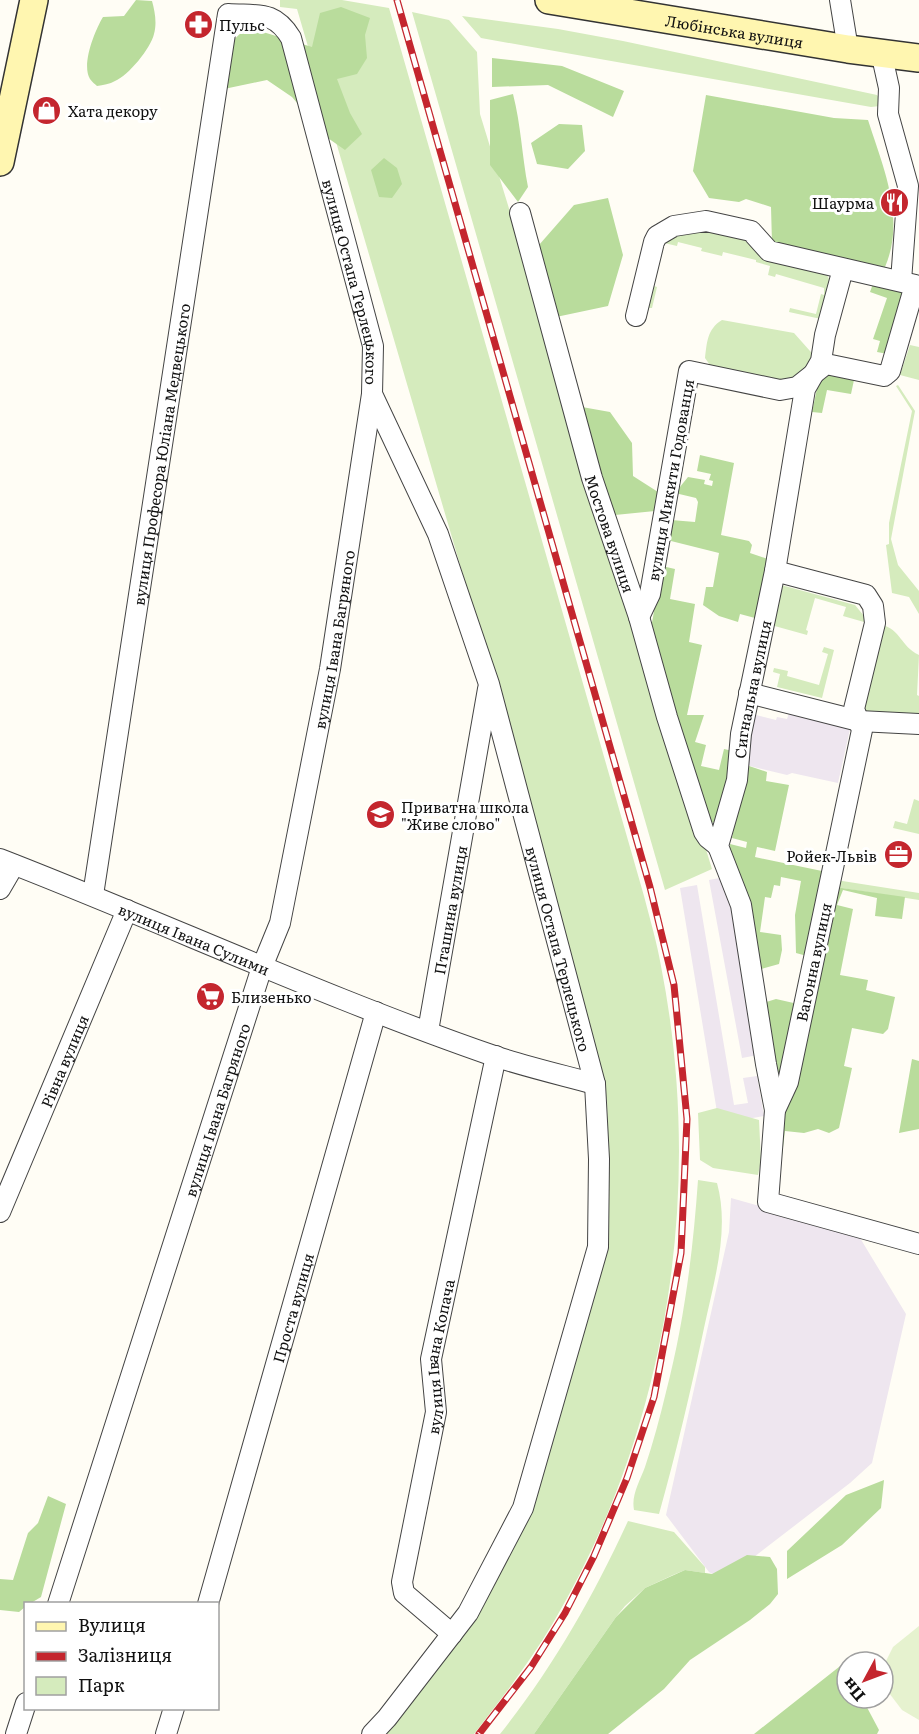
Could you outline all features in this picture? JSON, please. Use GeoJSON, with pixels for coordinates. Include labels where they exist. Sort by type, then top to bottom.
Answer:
{"type":"FeatureCollection","features":[{"type":"Feature","properties":{"kind":"main road"},"geometry":{"type":"LineString","coordinates":[[0,162],[34,0]]}},
{"type":"Feature","properties":{"kind":"main road","name":"Любінська вулиця"},"geometry":{"type":"LineString","coordinates":[[549,0],[848,49],[919,58]]}},
{"type":"Feature","properties":{"kind":"street"},"geometry":{"type":"LineString","coordinates":[[840,0],[848,49]]}},
{"type":"Feature","properties":{"kind":"street","name":"вулиця Остапа Терлецького"},"geometry":{"type":"LineString","coordinates":[[228,14],[271,17],[283,24],[291,38],[374,346],[372,394],[438,534],[489,684],[595,1084],[599,1159],[598,1247],[523,1508],[468,1613],[387,1719],[372,1734]]}},
{"type":"Feature","properties":{"kind":"street","name":"вулиця Професора Юліана Медвецького"},"geometry":{"type":"LineString","coordinates":[[93,895],[228,14]]}},
{"type":"Feature","properties":{"kind":"street"},"geometry":{"type":"LineString","coordinates":[[636,316],[657,236],[674,226],[706,221],[751,231],[769,251],[902,281],[908,186],[888,114],[890,88],[881,52]]}},
{"type":"Feature","properties":{"kind":"street","name":"Мостова вулиця"},"geometry":{"type":"LineString","coordinates":[[520,213],[592,478],[639,617],[667,717],[704,832],[718,846]]}},
{"type":"Feature","properties":{"kind":"street","name":"Сигнальна вулиця"},"geometry":{"type":"LineString","coordinates":[[718,846],[737,780],[741,735],[775,570],[805,388],[821,361],[825,335],[843,269]]}},
{"type":"Feature","properties":{"kind":"street","name":"вулиця Микити Годованця"},"geometry":{"type":"LineString","coordinates":[[639,617],[650,594],[689,370],[780,390],[797,387],[826,364],[884,376],[890,371],[915,285],[902,281]]}},
{"type":"Feature","properties":{"kind":"street","name":"вулиця Івана Багряного"},"geometry":{"type":"LineString","coordinates":[[59,1602],[262,967],[280,923],[328,680],[372,394]]}},
{"type":"Feature","properties":{"kind":"street","name":"Вагонна вулиця"},"geometry":{"type":"LineString","coordinates":[[775,570],[866,596],[873,606],[875,623],[854,709],[862,730],[788,1082],[775,1110],[768,1202],[919,1244]]}},
{"type":"Feature","properties":{"kind":"street","name":"Пташина вулиця"},"geometry":{"type":"LineString","coordinates":[[428,1031],[489,684]]}},
{"type":"Feature","properties":{"kind":"street"},"geometry":{"type":"LineString","coordinates":[[749,693],[859,721],[919,724]]}},
{"type":"Feature","properties":{"kind":"street"},"geometry":{"type":"LineString","coordinates":[[718,846],[741,905],[775,1110]]}},
{"type":"Feature","properties":{"kind":"street"},"geometry":{"type":"LineString","coordinates":[[0,889],[7,862]]}},
{"type":"Feature","properties":{"kind":"street","name":"вулиця Івана Сулими"},"geometry":{"type":"LineString","coordinates":[[7,862],[93,895],[262,967],[376,1012],[496,1056],[595,1084]]}},
{"type":"Feature","properties":{"kind":"street","name":"Рівна вулиця"},"geometry":{"type":"LineString","coordinates":[[0,1212],[127,910]]}},
{"type":"Feature","properties":{"kind":"street","name":"Проста вулиця"},"geometry":{"type":"LineString","coordinates":[[209,1602],[376,1012]]}},
{"type":"Feature","properties":{"kind":"street","name":"вулиця Івана Копача"},"geometry":{"type":"LineString","coordinates":[[452,1634],[404,1593],[402,1582],[436,1412],[431,1359],[496,1056]]}},
{"type":"Feature","properties":{"kind":"street"},"geometry":{"type":"LineString","coordinates":[[16,1734],[24,1709]]}},
{"type":"Feature","properties":{"kind":"street"},"geometry":{"type":"LineString","coordinates":[[165,1734],[173,1710]]}},
{"type":"Feature","properties":{"kind":"shaded area"},"geometry":{"type":"Polygon","coordinates":[[[789,713],[850,729],[838,783],[792,773],[787,775],[746,765],[752,714],[776,720],[777,717],[787,719],[789,713]]]}},
{"type":"Feature","properties":{"kind":"shaded area"},"geometry":{"type":"Polygon","coordinates":[[[725,877],[758,1055],[742,1058],[709,880],[725,877]]]}},
{"type":"Feature","properties":{"kind":"shaded area"},"geometry":{"type":"Polygon","coordinates":[[[697,885],[734,1105],[748,1103],[743,1078],[757,1076],[764,1116],[719,1124],[680,888],[697,885]]]}},
{"type":"Feature","properties":{"kind":"shaded area"},"geometry":{"type":"Polygon","coordinates":[[[731,1198],[857,1233],[906,1314],[872,1463],[850,1483],[741,1567],[716,1576],[709,1572],[666,1515],[729,1232],[731,1198]]]}},
{"type":"Feature","properties":{"kind":"green space"},"geometry":{"type":"Polygon","coordinates":[[[136,0],[152,1],[155,30],[152,40],[144,54],[126,74],[113,82],[97,86],[90,79],[87,65],[96,30],[103,17],[124,16],[136,0]]]}},
{"type":"Feature","properties":{"kind":"green space"},"geometry":{"type":"Polygon","coordinates":[[[280,0],[342,0],[389,8],[644,896],[659,957],[674,1050],[679,1135],[676,1220],[667,1305],[649,1388],[625,1469],[592,1548],[553,1623],[515,1680],[474,1734],[378,1734],[526,1518],[604,1250],[609,1194],[607,1100],[490,667],[297,9],[280,7],[280,0]]]}},
{"type":"Feature","properties":{"kind":"green space"},"geometry":{"type":"Polygon","coordinates":[[[341,7],[370,18],[365,35],[367,58],[357,74],[337,79],[350,113],[362,134],[345,150],[325,136],[292,97],[267,80],[224,89],[216,57],[247,27],[312,47],[320,13],[341,7]]]}},
{"type":"Feature","properties":{"kind":"green space"},"geometry":{"type":"Polygon","coordinates":[[[412,12],[449,20],[477,52],[480,114],[712,869],[665,890],[412,12]]]}},
{"type":"Feature","properties":{"kind":"green space"},"geometry":{"type":"Polygon","coordinates":[[[462,16],[558,29],[623,41],[877,95],[881,100],[880,106],[871,107],[481,38],[462,16]]]}},
{"type":"Feature","properties":{"kind":"green space"},"geometry":{"type":"Polygon","coordinates":[[[492,58],[562,66],[624,91],[613,117],[548,85],[492,87],[492,58]]]}},
{"type":"Feature","properties":{"kind":"green space"},"geometry":{"type":"Polygon","coordinates":[[[513,94],[528,187],[518,202],[490,165],[490,100],[513,94]]]}},
{"type":"Feature","properties":{"kind":"green space"},"geometry":{"type":"Polygon","coordinates":[[[706,95],[834,118],[868,120],[886,174],[893,211],[891,249],[885,267],[772,243],[771,207],[746,199],[739,202],[709,198],[693,171],[706,95]]]}},
{"type":"Feature","properties":{"kind":"green space"},"geometry":{"type":"Polygon","coordinates":[[[559,124],[582,125],[585,151],[568,169],[537,164],[531,143],[559,124]]]}},
{"type":"Feature","properties":{"kind":"green space"},"geometry":{"type":"Polygon","coordinates":[[[384,158],[397,168],[402,184],[392,198],[379,197],[371,170],[384,158]]]}},
{"type":"Feature","properties":{"kind":"green space"},"geometry":{"type":"Polygon","coordinates":[[[608,198],[623,255],[608,306],[556,317],[539,245],[574,205],[608,198]]]}},
{"type":"Feature","properties":{"kind":"green space"},"geometry":{"type":"Polygon","coordinates":[[[692,228],[733,234],[826,273],[829,279],[821,319],[789,312],[790,308],[816,314],[821,294],[824,295],[824,288],[776,274],[775,277],[768,275],[770,266],[756,262],[756,260],[723,252],[722,256],[678,242],[677,246],[664,243],[659,245],[658,249],[663,250],[654,286],[657,287],[652,308],[649,308],[647,314],[641,312],[657,243],[692,228]]]}},
{"type":"Feature","properties":{"kind":"green space"},"geometry":{"type":"Polygon","coordinates":[[[874,281],[904,289],[888,354],[877,352],[880,341],[873,339],[887,298],[870,292],[874,281]]]}},
{"type":"Feature","properties":{"kind":"green space"},"geometry":{"type":"Polygon","coordinates":[[[722,320],[794,333],[818,360],[793,378],[780,381],[712,368],[705,358],[707,342],[713,328],[722,320]]]}},
{"type":"Feature","properties":{"kind":"green space"},"geometry":{"type":"Polygon","coordinates":[[[910,345],[919,347],[919,380],[900,375],[910,345]]]}},
{"type":"Feature","properties":{"kind":"green space"},"geometry":{"type":"Polygon","coordinates":[[[829,375],[854,380],[851,394],[827,390],[822,413],[812,412],[818,384],[829,375]]]}},
{"type":"Feature","properties":{"kind":"green space"},"geometry":{"type":"Polygon","coordinates":[[[898,385],[915,411],[891,539],[898,565],[919,591],[919,614],[909,597],[892,593],[886,545],[889,544],[889,523],[912,411],[896,386],[898,385]]]}},
{"type":"Feature","properties":{"kind":"green space"},"geometry":{"type":"Polygon","coordinates":[[[582,407],[610,412],[632,443],[633,476],[658,492],[655,511],[615,515],[590,449],[582,407]]]}},
{"type":"Feature","properties":{"kind":"green space"},"geometry":{"type":"Polygon","coordinates":[[[700,455],[734,463],[721,535],[749,541],[752,545],[750,553],[771,560],[760,613],[755,618],[740,614],[738,622],[719,616],[703,605],[706,587],[713,587],[719,553],[667,540],[671,520],[695,522],[698,502],[696,498],[675,493],[688,477],[705,480],[704,484],[712,486],[713,481],[709,480],[711,474],[697,471],[700,455]]]}},
{"type":"Feature","properties":{"kind":"green space"},"geometry":{"type":"Polygon","coordinates":[[[662,566],[675,569],[670,599],[695,604],[689,642],[702,645],[687,715],[704,715],[695,742],[706,745],[701,766],[719,770],[724,749],[733,751],[719,822],[705,823],[650,634],[662,566]]]}},
{"type":"Feature","properties":{"kind":"green space"},"geometry":{"type":"Polygon","coordinates":[[[781,585],[855,605],[864,616],[864,622],[843,616],[846,607],[815,598],[806,630],[807,635],[771,625],[781,585]]]}},
{"type":"Feature","properties":{"kind":"green space"},"geometry":{"type":"Polygon","coordinates":[[[880,624],[893,630],[908,647],[919,655],[917,695],[919,696],[919,714],[865,711],[861,708],[880,624]]]}},
{"type":"Feature","properties":{"kind":"green space"},"geometry":{"type":"Polygon","coordinates":[[[824,647],[834,650],[822,698],[777,687],[780,674],[773,672],[774,668],[788,671],[787,676],[819,685],[828,654],[822,652],[824,647]]]}},
{"type":"Feature","properties":{"kind":"green space"},"geometry":{"type":"Polygon","coordinates":[[[746,765],[767,772],[766,781],[789,785],[775,851],[757,847],[755,857],[822,871],[807,956],[796,953],[795,915],[801,881],[781,877],[780,886],[774,885],[771,898],[765,897],[760,932],[781,935],[782,950],[779,964],[758,970],[730,860],[730,844],[746,848],[747,842],[732,838],[746,765]]]}},
{"type":"Feature","properties":{"kind":"green space"},"geometry":{"type":"Polygon","coordinates":[[[914,799],[919,801],[919,834],[893,828],[895,821],[907,824],[914,799]]]}},
{"type":"Feature","properties":{"kind":"green space"},"geometry":{"type":"Polygon","coordinates":[[[836,880],[919,893],[919,900],[835,887],[836,880]]]}},
{"type":"Feature","properties":{"kind":"green space"},"geometry":{"type":"Polygon","coordinates":[[[835,887],[905,897],[902,919],[875,916],[877,898],[843,890],[837,905],[853,909],[840,975],[868,980],[866,990],[895,997],[888,1029],[883,1034],[852,1028],[844,1066],[852,1068],[839,1128],[829,1133],[818,1129],[804,1133],[785,1131],[780,1172],[777,1172],[782,1115],[835,887]]]}},
{"type":"Feature","properties":{"kind":"green space"},"geometry":{"type":"Polygon","coordinates":[[[776,999],[798,1004],[782,1079],[773,1078],[763,1003],[776,999]]]}},
{"type":"Feature","properties":{"kind":"green space"},"geometry":{"type":"Polygon","coordinates":[[[912,1059],[919,1061],[919,1129],[899,1133],[912,1059]]]}},
{"type":"Feature","properties":{"kind":"green space"},"geometry":{"type":"Polygon","coordinates":[[[717,1108],[759,1120],[761,1161],[758,1175],[713,1168],[700,1160],[698,1113],[717,1108]]]}},
{"type":"Feature","properties":{"kind":"green space"},"geometry":{"type":"Polygon","coordinates":[[[698,1180],[717,1183],[722,1219],[719,1255],[689,1398],[659,1514],[634,1510],[633,1504],[636,1488],[656,1430],[678,1340],[690,1261],[698,1180]]]}},
{"type":"Feature","properties":{"kind":"green space"},"geometry":{"type":"Polygon","coordinates":[[[884,1480],[881,1508],[842,1545],[787,1579],[787,1551],[846,1495],[884,1480]]]}},
{"type":"Feature","properties":{"kind":"green space"},"geometry":{"type":"Polygon","coordinates":[[[48,1496],[66,1504],[41,1597],[33,1602],[24,1602],[24,1608],[19,1612],[0,1610],[0,1579],[13,1580],[28,1533],[38,1523],[48,1496]]]}},
{"type":"Feature","properties":{"kind":"green space"},"geometry":{"type":"Polygon","coordinates":[[[628,1521],[674,1532],[705,1567],[705,1573],[685,1570],[645,1588],[616,1617],[534,1734],[500,1734],[537,1684],[570,1632],[601,1577],[628,1521]]]}},
{"type":"Feature","properties":{"kind":"green space"},"geometry":{"type":"Polygon","coordinates":[[[747,1555],[770,1557],[777,1569],[778,1594],[770,1604],[690,1660],[664,1689],[608,1734],[534,1734],[616,1617],[645,1588],[685,1570],[712,1574],[747,1555]]]}},
{"type":"Feature","properties":{"kind":"green space"},"geometry":{"type":"Polygon","coordinates":[[[919,1626],[919,1720],[902,1710],[895,1701],[895,1650],[892,1650],[919,1626]]]}},
{"type":"Feature","properties":{"kind":"green space"},"geometry":{"type":"Polygon","coordinates":[[[835,1670],[835,1710],[868,1710],[879,1730],[877,1734],[754,1734],[835,1670]]]}},
{"type":"Feature","properties":{"kind":"railway"},"geometry":{"type":"LineString","coordinates":[[397,0],[650,887],[674,985],[687,1119],[681,1253],[654,1397],[627,1478],[594,1556],[565,1613],[531,1667],[479,1734]]}},
{"type":"Feature","properties":{"kind":"place","name":"Пульс"},"geometry":{"type":"Point","coordinates":[198,24]}},
{"type":"Feature","properties":{"kind":"place","name":"Хата декору"},"geometry":{"type":"Point","coordinates":[47,110]}},
{"type":"Feature","properties":{"kind":"place","name":"Шаурма"},"geometry":{"type":"Point","coordinates":[895,202]}},
{"type":"Feature","properties":{"kind":"place","name":"Приватна школа \"Живе слово\""},"geometry":{"type":"Point","coordinates":[380,815]}},
{"type":"Feature","properties":{"kind":"place","name":"Ройек-Львів"},"geometry":{"type":"Point","coordinates":[898,855]}},
{"type":"Feature","properties":{"kind":"place","name":"Близенько"},"geometry":{"type":"Point","coordinates":[210,996]}}]}
